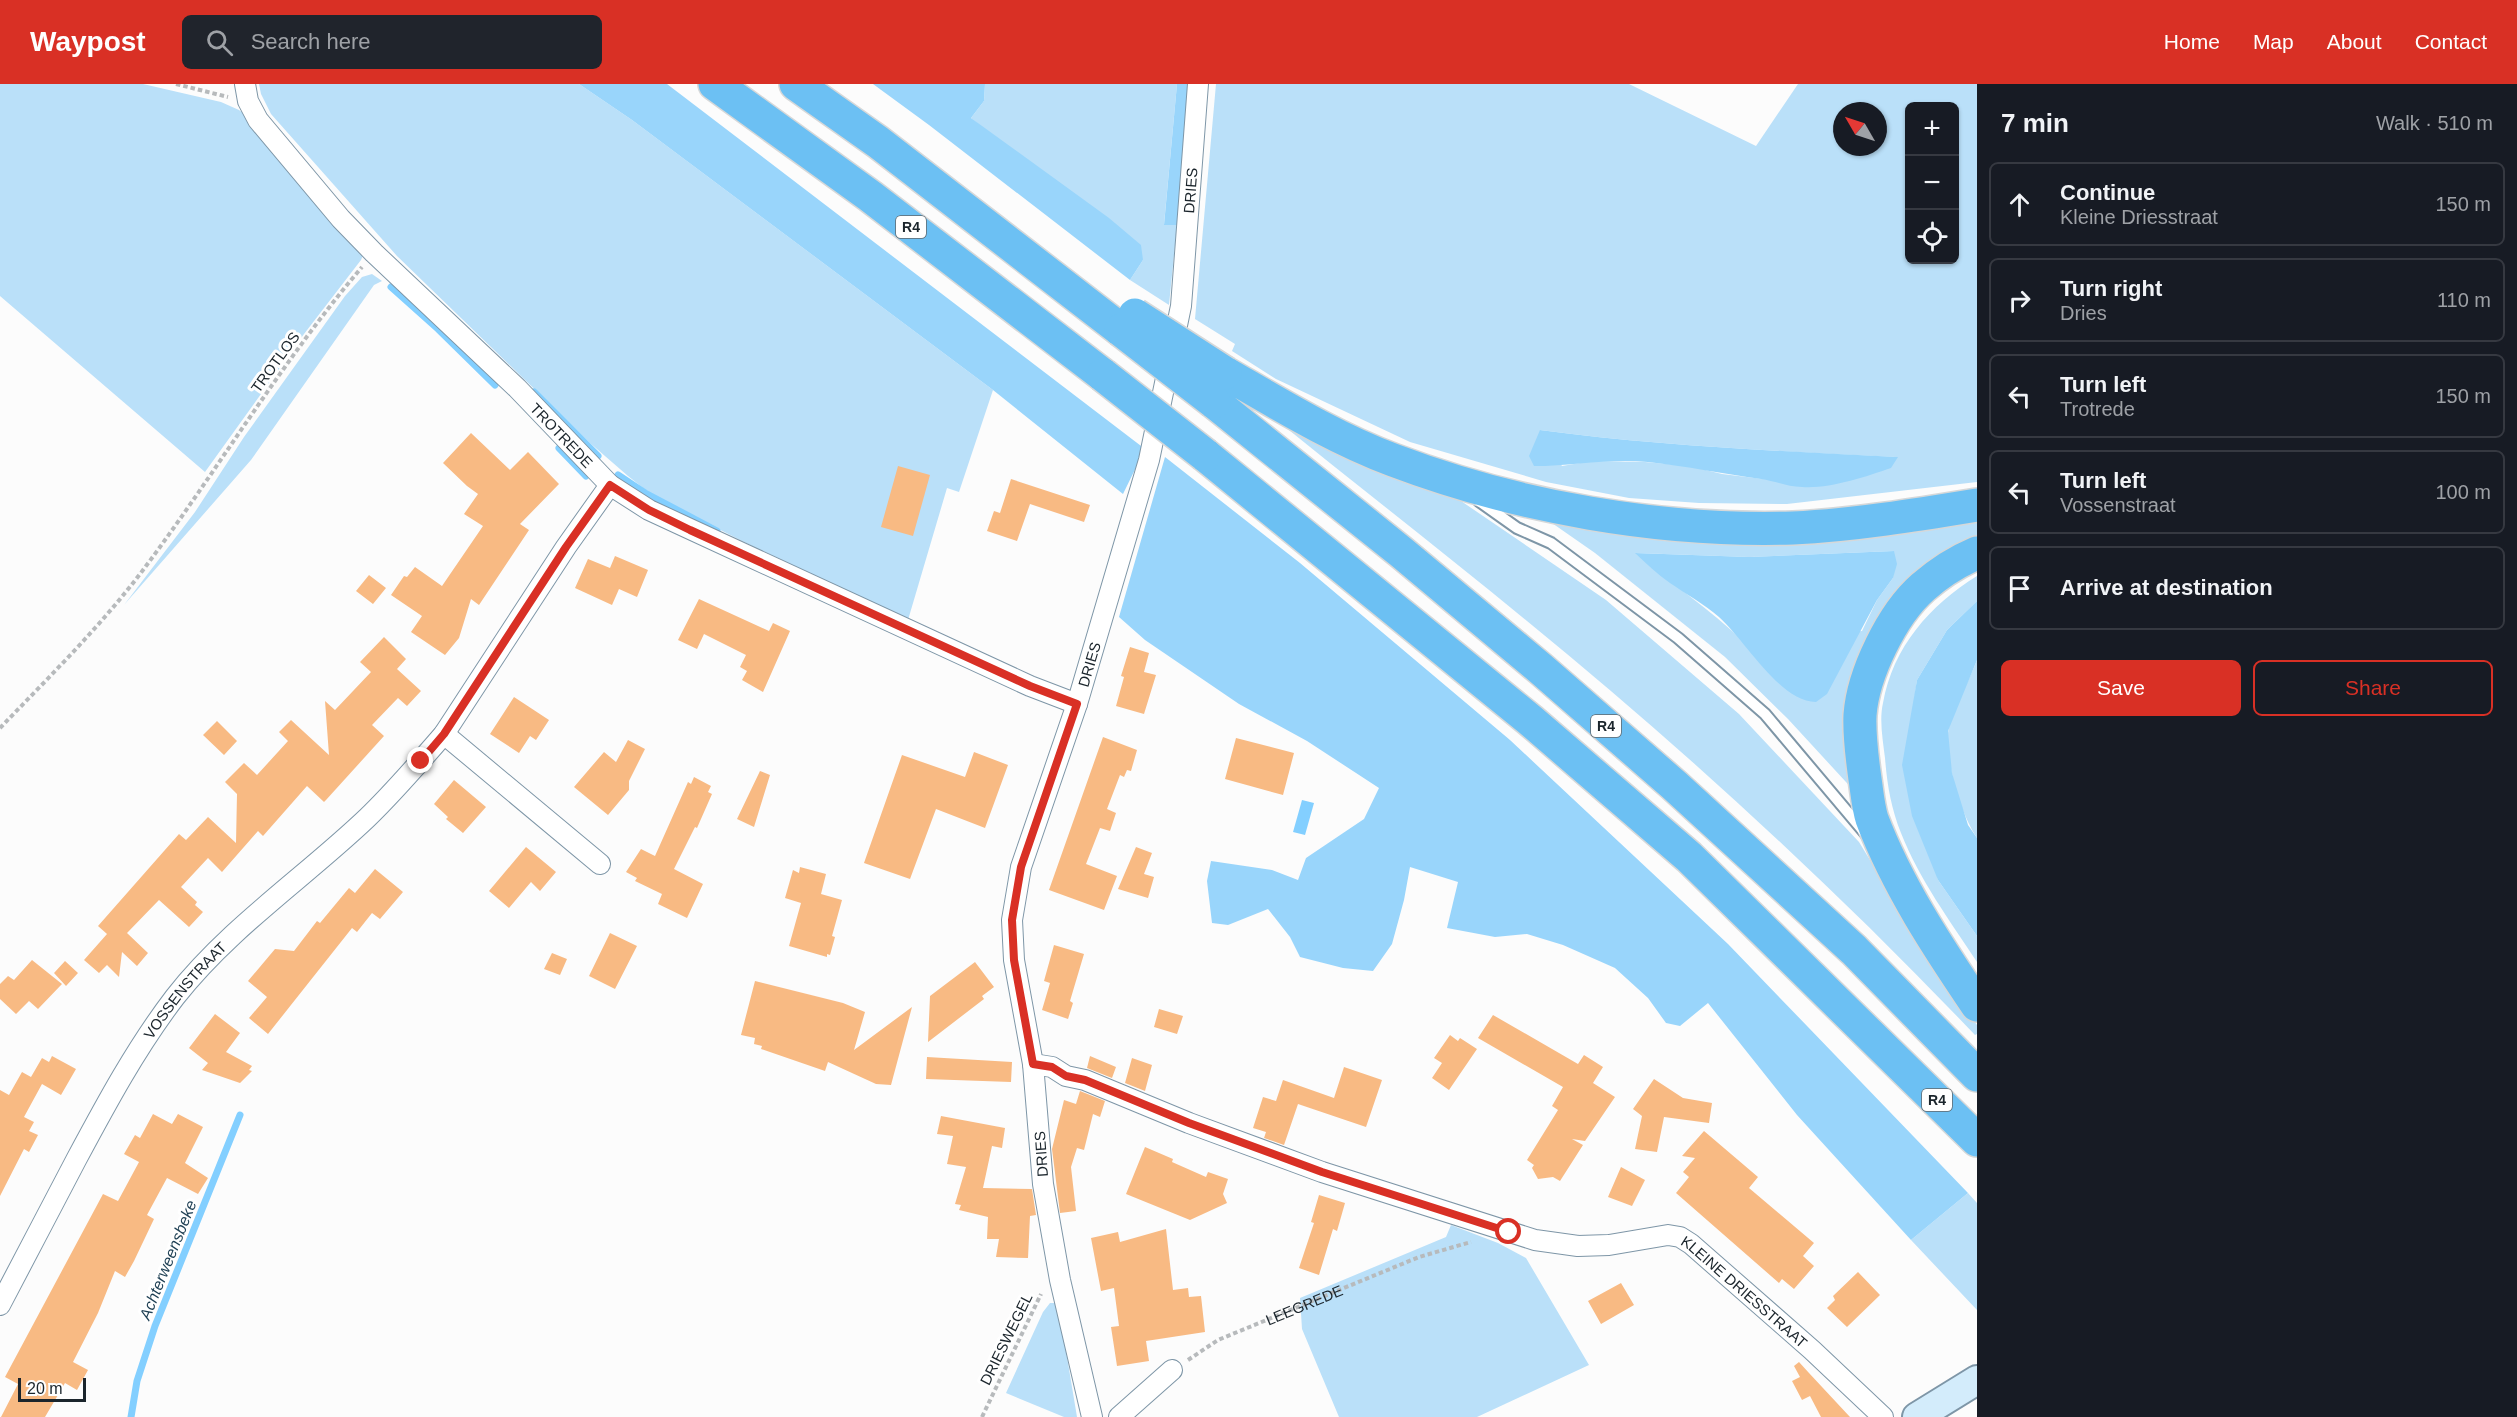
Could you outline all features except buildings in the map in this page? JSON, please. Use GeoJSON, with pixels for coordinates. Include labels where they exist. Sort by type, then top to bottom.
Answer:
{"type":"FeatureCollection","features":[{"type":"Feature","properties":{"kind":"highway","name":"R4"},"geometry":{"type":"LineString","coordinates":[[715,84],[870,196],[1103,375],[1530,720],[1689,857],[1977,1140]]}},
{"type":"Feature","properties":{"kind":"highway","name":"R4"},"geometry":{"type":"LineString","coordinates":[[796,84],[878,142],[1052,277],[1128,322],[1219,388],[1401,552],[1665,778],[1854,950],[1977,1075]]}},
{"type":"Feature","properties":{"kind":"highway"},"geometry":{"type":"LineString","coordinates":[[1219,388],[1309,421],[1391,460],[1462,484],[1533,502],[1626,518],[1711,527],[1793,528],[1906,517],[1977,505]]}},
{"type":"Feature","properties":{"kind":"highway"},"geometry":{"type":"LineString","coordinates":[[1977,553],[1960,561],[1923,587],[1905,608],[1881,645],[1870,673],[1860,713],[1860,746],[1871,816],[1885,850],[1935,944],[1977,1005]]}},
{"type":"Feature","properties":{"kind":"street","name":"DRIES"},"geometry":{"type":"LineString","coordinates":[[1092,1417],[1060,1280],[1043,1184],[1033,1064],[1014,960],[1014,909],[1021,867],[1077,704],[1149,460],[1178,317],[1198,84]]}},
{"type":"Feature","properties":{"kind":"street","name":"TROTREDE"},"geometry":{"type":"LineString","coordinates":[[247,92],[258,120],[341,219],[517,388],[610,485],[649,510],[690,530],[1030,686],[1077,704]]}},
{"type":"Feature","properties":{"kind":"street","name":"VOSSENSTRAAT"},"geometry":{"type":"LineString","coordinates":[[0,1305],[105,1106],[133,1057],[175,997],[245,924],[365,820],[444,734],[566,547],[610,485]]}},
{"type":"Feature","properties":{"kind":"street"},"geometry":{"type":"LineString","coordinates":[[444,734],[600,864]]}},
{"type":"Feature","properties":{"kind":"street","name":"KLEINE DRIESSTRAAT"},"geometry":{"type":"LineString","coordinates":[[1033,1064],[1052,1067],[1066,1076],[1085,1080],[1189,1123],[1322,1172],[1535,1240],[1578,1246],[1609,1245],[1668,1235],[1680,1237],[1691,1244],[1777,1320],[1883,1417]]}},
{"type":"Feature","properties":{"kind":"street"},"geometry":{"type":"LineString","coordinates":[[1036,1096],[1066,1076]]}},
{"type":"Feature","properties":{"kind":"street"},"geometry":{"type":"LineString","coordinates":[[1119,1417],[1172,1370]]}},
{"type":"Feature","properties":{"kind":"street"},"geometry":{"type":"LineString","coordinates":[[1917,1417],[1977,1380]]}},
{"type":"Feature","properties":{"kind":"lane"},"geometry":{"type":"LineString","coordinates":[[1462,484],[1480,502],[1517,528],[1551,543],[1687,645],[1765,714],[1862,830],[1885,850]]}},
{"type":"Feature","properties":{"kind":"path"},"geometry":{"type":"LineString","coordinates":[[176,84],[247,92]]}},
{"type":"Feature","properties":{"kind":"path","name":"TROTLOS"},"geometry":{"type":"LineString","coordinates":[[0,728],[118,601],[317,324],[374,253]]}},
{"type":"Feature","properties":{"kind":"path","name":"LEEGREDE"},"geometry":{"type":"LineString","coordinates":[[1172,1370],[1218,1340],[1419,1257],[1509,1232]]}},
{"type":"Feature","properties":{"kind":"path","name":"DRIESWEGEL"},"geometry":{"type":"LineString","coordinates":[[982,1417],[1044,1289],[1060,1280]]}},
{"type":"Feature","properties":{"kind":"shaded area"},"geometry":{"type":"Polygon","coordinates":[[[0,84],[143,84],[221,102],[239,110],[252,120],[364,253],[205,472],[0,296],[0,84]]]}},
{"type":"Feature","properties":{"kind":"shaded area"},"geometry":{"type":"Polygon","coordinates":[[[259,84],[579,84],[632,120],[993,390],[959,492],[947,488],[908,620],[740,540],[652,495],[628,476],[590,443],[397,256],[271,114],[261,94],[259,84]]]}},
{"type":"Feature","properties":{"kind":"shaded area"},"geometry":{"type":"Polygon","coordinates":[[[579,84],[667,84],[1145,449],[1123,494],[993,390],[632,120],[579,84]]]}},
{"type":"Feature","properties":{"kind":"shaded area"},"geometry":{"type":"Polygon","coordinates":[[[873,84],[985,84],[984,101],[971,118],[1109,218],[1141,245],[1143,260],[1130,280],[929,125],[873,84]]]}},
{"type":"Feature","properties":{"kind":"shaded area"},"geometry":{"type":"Polygon","coordinates":[[[985,84],[1177,84],[1164,224],[1177,225],[1169,305],[1130,280],[1143,260],[971,118],[984,101],[985,84]]]}},
{"type":"Feature","properties":{"kind":"shaded area"},"geometry":{"type":"Polygon","coordinates":[[[1177,84],[1190,84],[1177,225],[1164,225],[1177,84]]]}},
{"type":"Feature","properties":{"kind":"shaded area"},"geometry":{"type":"Polygon","coordinates":[[[1216,84],[1629,84],[1756,146],[1798,84],[1977,84],[1977,482],[1787,504],[1699,503],[1629,498],[1546,482],[1410,442],[1276,379],[1232,351],[1235,344],[1195,319],[1216,84]],[[1540,430],[1562,466],[1592,461],[1645,462],[1689,466],[1722,474],[1763,479],[1897,457],[1674,444],[1540,430]]]}},
{"type":"Feature","properties":{"kind":"shaded area"},"geometry":{"type":"Polygon","coordinates":[[[372,274],[382,281],[374,285],[251,460],[124,605],[195,512],[244,437],[345,296],[362,277],[372,274]]]}},
{"type":"Feature","properties":{"kind":"shaded area"},"geometry":{"type":"Polygon","coordinates":[[[1274,418],[1442,488],[1606,600],[1739,714],[1859,842],[1941,976],[1977,1025],[1977,1034],[1975,1035],[1813,873],[1644,719],[1495,595],[1274,418]]]}},
{"type":"Feature","properties":{"kind":"shaded area"},"geometry":{"type":"Polygon","coordinates":[[[1540,430],[1674,444],[1898,457],[1891,468],[1859,478],[1824,486],[1797,487],[1761,479],[1648,462],[1620,461],[1534,466],[1529,456],[1540,430]]]}},
{"type":"Feature","properties":{"kind":"shaded area"},"geometry":{"type":"Polygon","coordinates":[[[1165,457],[1300,563],[1510,740],[1728,944],[1968,1193],[1911,1240],[1797,1115],[1708,1003],[1680,1026],[1666,1023],[1648,998],[1615,968],[1563,945],[1527,934],[1495,937],[1447,928],[1458,882],[1410,867],[1392,944],[1373,971],[1343,968],[1300,957],[1290,937],[1268,909],[1228,925],[1212,923],[1207,881],[1211,861],[1272,870],[1298,880],[1306,858],[1364,819],[1379,788],[1307,741],[1239,704],[1145,640],[1119,617],[1165,457]]]}},
{"type":"Feature","properties":{"kind":"shaded area"},"geometry":{"type":"Polygon","coordinates":[[[1539,514],[1977,516],[1977,539],[1891,609],[1857,794],[1788,719],[1725,657],[1595,553],[1539,514]],[[1894,551],[1749,557],[1636,553],[1744,642],[1862,631],[1877,600],[1893,578],[1894,551]]]}},
{"type":"Feature","properties":{"kind":"shaded area"},"geometry":{"type":"Polygon","coordinates":[[[1894,551],[1897,564],[1893,578],[1877,600],[1827,694],[1816,702],[1802,699],[1789,692],[1776,681],[1719,617],[1665,580],[1635,553],[1749,557],[1894,551]]]}},
{"type":"Feature","properties":{"kind":"shaded area"},"geometry":{"type":"Polygon","coordinates":[[[1977,576],[1977,601],[1947,630],[1917,680],[1912,716],[1938,880],[1977,936],[1977,962],[1926,883],[1901,833],[1888,787],[1881,716],[1888,683],[1895,664],[1916,629],[1944,600],[1977,576]]]}},
{"type":"Feature","properties":{"kind":"shaded area"},"geometry":{"type":"Polygon","coordinates":[[[1977,601],[1977,660],[1948,731],[1952,773],[1968,825],[1977,838],[1977,936],[1938,880],[1912,816],[1902,765],[1917,680],[1947,630],[1977,601]]]}},
{"type":"Feature","properties":{"kind":"shaded area"},"geometry":{"type":"Polygon","coordinates":[[[1977,660],[1977,838],[1965,815],[1955,787],[1949,759],[1948,733],[1952,718],[1977,660]]]}},
{"type":"Feature","properties":{"kind":"shaded area"},"geometry":{"type":"Polygon","coordinates":[[[1302,800],[1314,803],[1305,835],[1293,832],[1302,800]]]}},
{"type":"Feature","properties":{"kind":"shaded area"},"geometry":{"type":"Polygon","coordinates":[[[1968,1193],[1977,1203],[1977,1310],[1911,1240],[1968,1193]]]}},
{"type":"Feature","properties":{"kind":"shaded area"},"geometry":{"type":"Polygon","coordinates":[[[1451,1225],[1498,1243],[1526,1258],[1589,1365],[1477,1417],[1339,1417],[1302,1329],[1300,1298],[1446,1237],[1451,1225]]]}},
{"type":"Feature","properties":{"kind":"shaded area"},"geometry":{"type":"Polygon","coordinates":[[[1050,1303],[1056,1303],[1060,1315],[1077,1417],[1064,1417],[1006,1393],[1043,1312],[1050,1303]]]}},
{"type":"Feature","properties":{"kind":"waterway"},"geometry":{"type":"LineString","coordinates":[[391,287],[495,385]]}},
{"type":"Feature","properties":{"kind":"waterway"},"geometry":{"type":"LineString","coordinates":[[534,392],[598,456]]}},
{"type":"Feature","properties":{"kind":"waterway"},"geometry":{"type":"LineString","coordinates":[[559,448],[586,476]]}},
{"type":"Feature","properties":{"kind":"waterway"},"geometry":{"type":"LineString","coordinates":[[618,475],[645,493],[717,531]]}},
{"type":"Feature","properties":{"kind":"waterway","name":"Achterweensbeke"},"geometry":{"type":"LineString","coordinates":[[131,1417],[137,1381],[155,1326],[240,1115]]}},
{"type":"Feature","properties":{"kind":"route"},"geometry":{"type":"LineString","coordinates":[[421,761],[444,734],[566,547],[610,485],[649,510],[690,530],[1030,686],[1077,704],[1021,867],[1012,920],[1014,960],[1033,1064],[1052,1067],[1066,1076],[1085,1080],[1189,1123],[1322,1172],[1509,1232]]}}]}
